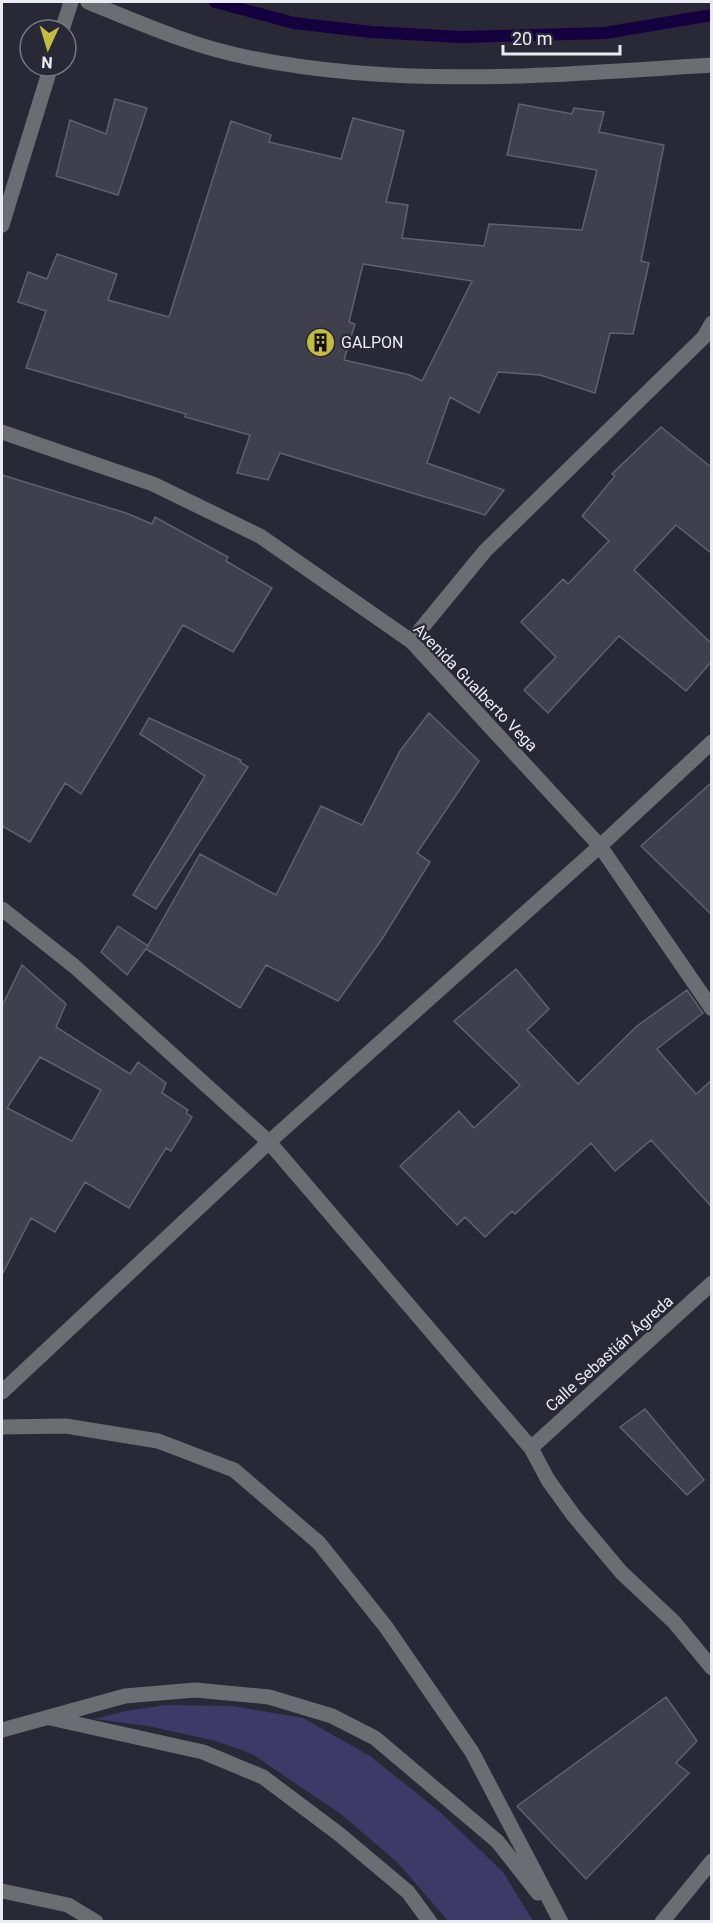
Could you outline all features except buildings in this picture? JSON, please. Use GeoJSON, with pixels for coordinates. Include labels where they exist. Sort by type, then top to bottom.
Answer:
{"type":"FeatureCollection","features":[{"type":"Feature","properties":{"kind":"street"},"geometry":{"type":"LineString","coordinates":[[66,18],[71,2]]}},
{"type":"Feature","properties":{"kind":"street"},"geometry":{"type":"LineString","coordinates":[[88,2],[179,39],[246,58],[349,72],[505,78],[711,64]]}},
{"type":"Feature","properties":{"kind":"street"},"geometry":{"type":"LineString","coordinates":[[2,225],[47,78]]}},
{"type":"Feature","properties":{"kind":"street"},"geometry":{"type":"LineString","coordinates":[[411,640],[485,551],[704,337],[711,323]]}},
{"type":"Feature","properties":{"kind":"street","name":"Avenida Gualberto Vega"},"geometry":{"type":"LineString","coordinates":[[2,432],[153,484],[260,536],[411,640],[600,846],[711,1009]]}},
{"type":"Feature","properties":{"kind":"street"},"geometry":{"type":"LineString","coordinates":[[2,1392],[269,1142],[600,846],[711,742]]}},
{"type":"Feature","properties":{"kind":"street"},"geometry":{"type":"LineString","coordinates":[[2,909],[74,966],[269,1142],[531,1448],[548,1480],[574,1516],[621,1572],[674,1622],[711,1668]]}},
{"type":"Feature","properties":{"kind":"street","name":"Calle Sebastián Ágreda"},"geometry":{"type":"LineString","coordinates":[[531,1448],[711,1283]]}},
{"type":"Feature","properties":{"kind":"street"},"geometry":{"type":"LineString","coordinates":[[2,1427],[66,1426],[158,1441],[234,1470],[319,1543],[387,1628],[472,1752],[561,1922]]}},
{"type":"Feature","properties":{"kind":"street"},"geometry":{"type":"LineString","coordinates":[[2,1730],[125,1696],[195,1690],[269,1697],[332,1716],[375,1738],[497,1840],[561,1922]]}},
{"type":"Feature","properties":{"kind":"street"},"geometry":{"type":"LineString","coordinates":[[46,1717],[203,1752],[263,1777],[339,1834],[408,1892],[430,1922]]}},
{"type":"Feature","properties":{"kind":"street"},"geometry":{"type":"LineString","coordinates":[[662,1922],[711,1861]]}},
{"type":"Feature","properties":{"kind":"street"},"geometry":{"type":"LineString","coordinates":[[2,1905],[6,1892],[68,1905],[96,1922]]}},
{"type":"Feature","properties":{"kind":"shaded area"},"geometry":{"type":"Polygon","coordinates":[[[165,1705],[232,1706],[303,1718],[370,1756],[439,1811],[503,1872],[533,1921],[448,1921],[398,1863],[341,1814],[252,1754],[216,1741],[148,1726],[94,1719],[165,1705]]]}},
{"type":"Feature","properties":{"kind":"waterway"},"geometry":{"type":"LineString","coordinates":[[215,2],[294,23],[371,32],[461,37],[605,33],[712,15]]}},
{"type":"Feature","properties":{"kind":"place","name":"GALPON"},"geometry":{"type":"Point","coordinates":[320,342]}}]}
